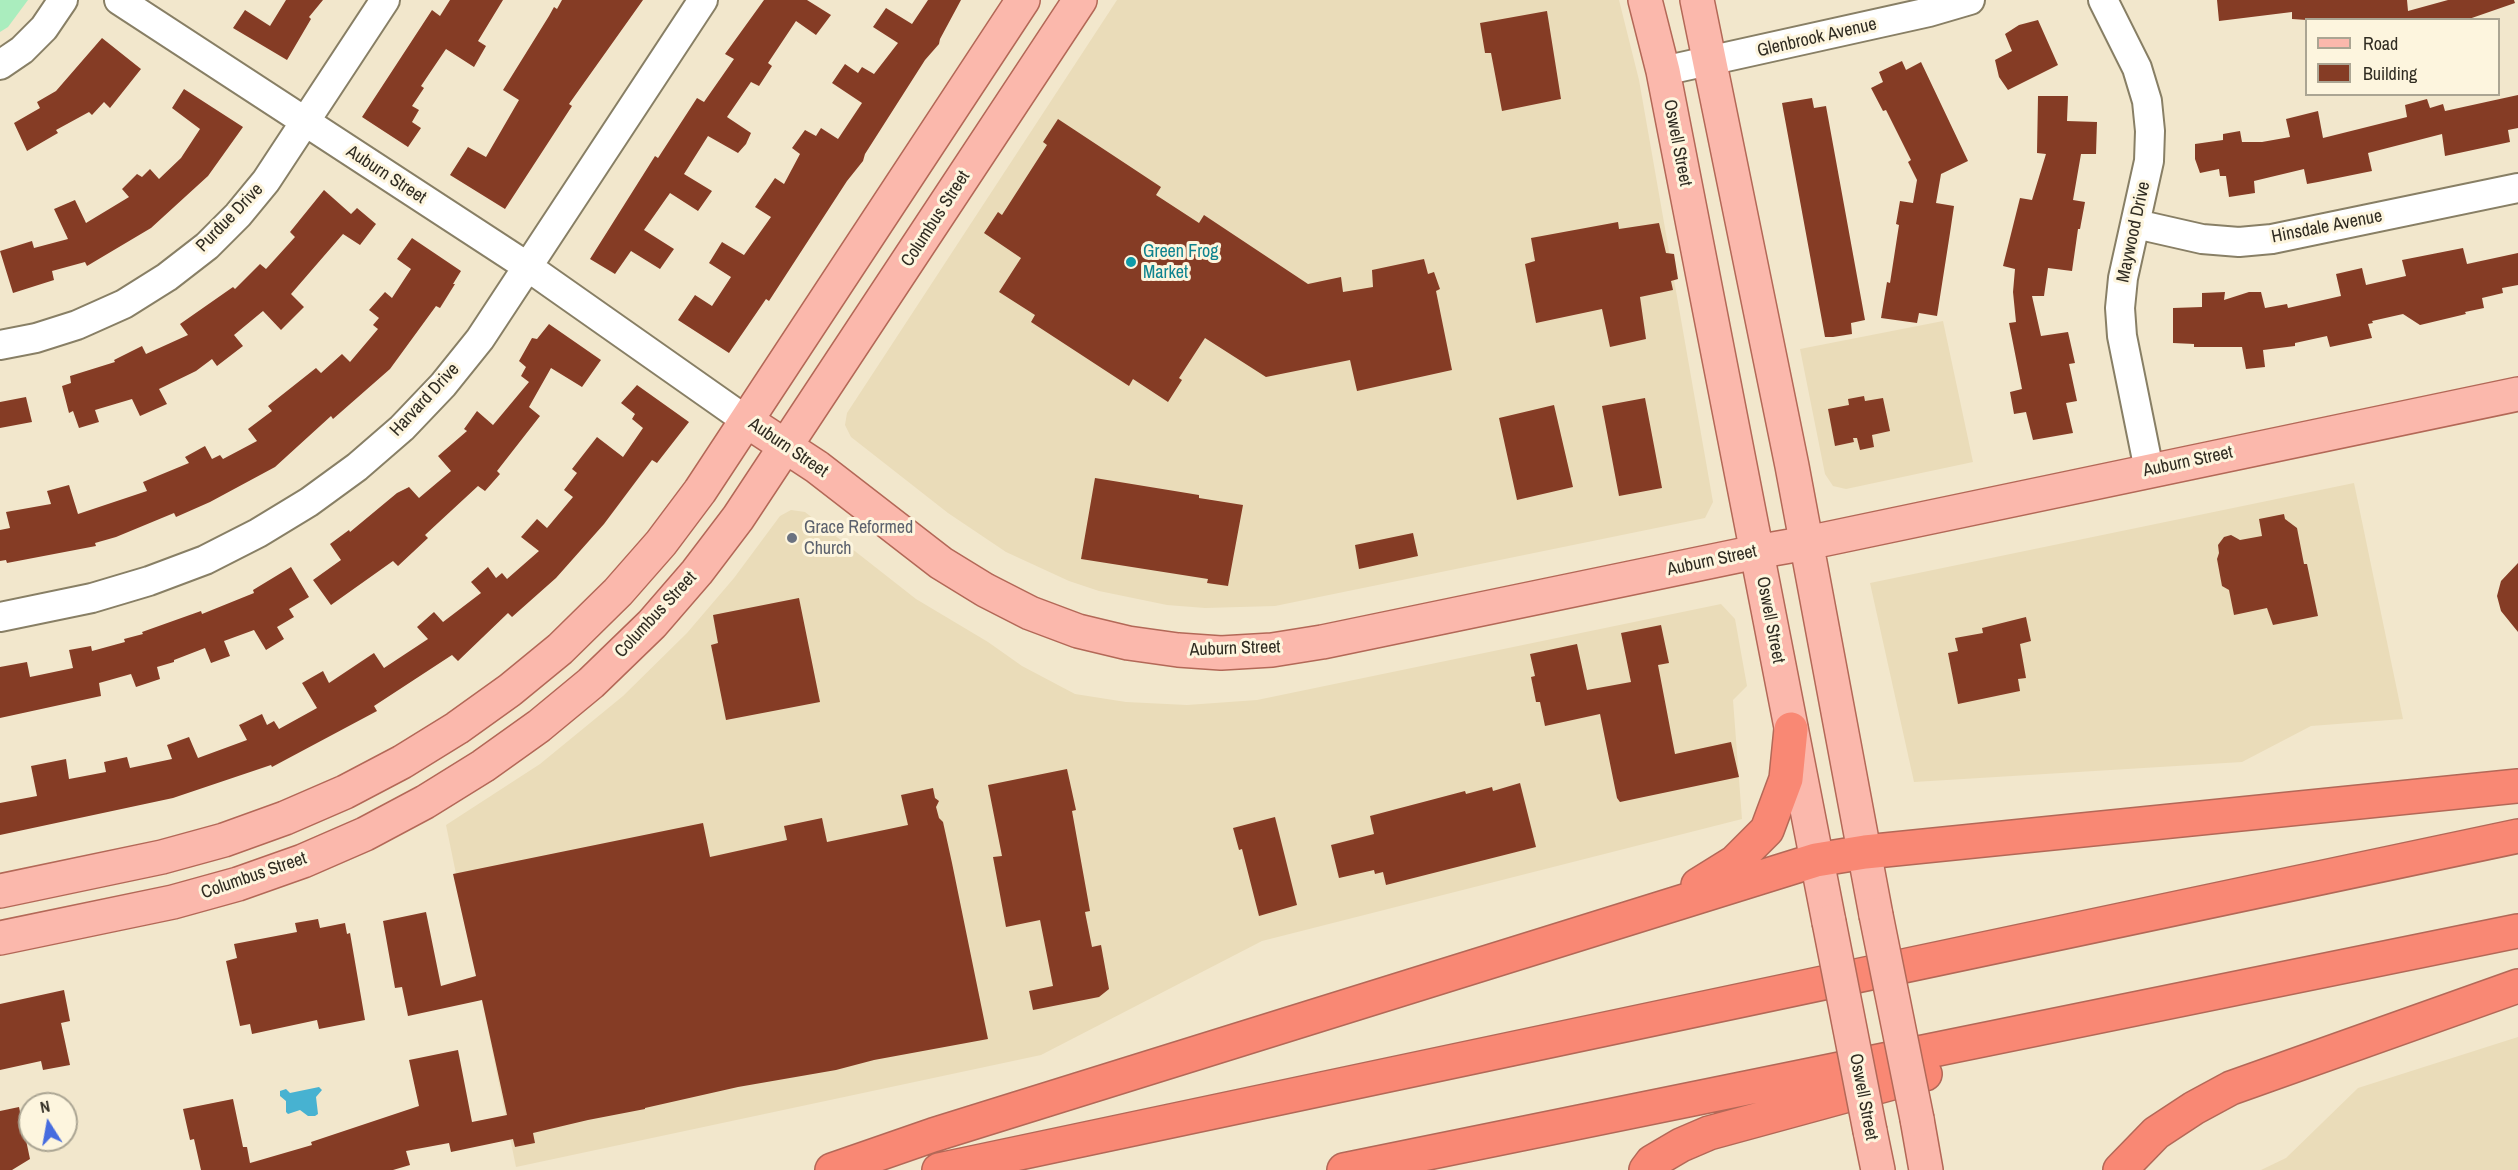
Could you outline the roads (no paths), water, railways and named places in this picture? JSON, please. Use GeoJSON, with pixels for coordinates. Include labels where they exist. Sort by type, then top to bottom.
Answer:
{"type":"FeatureCollection","features":[{"type":"Feature","properties":{"kind":"highway"},"geometry":{"type":"LineString","coordinates":[[1664,908],[1735,862],[1767,830],[1786,779],[1791,729]]}},
{"type":"Feature","properties":{"kind":"highway"},"geometry":{"type":"LineString","coordinates":[[832,1170],[956,1127],[1816,860],[1865,852],[2518,786]]}},
{"type":"Feature","properties":{"kind":"highway"},"geometry":{"type":"LineString","coordinates":[[939,1170],[2518,836]]}},
{"type":"Feature","properties":{"kind":"highway"},"geometry":{"type":"LineString","coordinates":[[1344,1170],[2518,931]]}},
{"type":"Feature","properties":{"kind":"highway"},"geometry":{"type":"LineString","coordinates":[[1646,1170],[1653,1162],[1681,1145],[1709,1133],[1827,1099],[2335,970]]}},
{"type":"Feature","properties":{"kind":"highway"},"geometry":{"type":"LineString","coordinates":[[2120,1170],[2156,1133],[2194,1108],[2231,1088],[2518,986]]}},
{"type":"Feature","properties":{"kind":"main road"},"geometry":{"type":"LineString","coordinates":[[0,891],[162,857],[224,840],[285,818],[345,792],[402,762],[457,728],[510,690],[560,649],[618,592],[694,500],[1023,0]]}},
{"type":"Feature","properties":{"kind":"main road","name":"Columbus Street"},"geometry":{"type":"LineString","coordinates":[[0,938],[173,902],[266,874],[365,834],[425,802],[483,766],[539,726],[591,683],[652,624],[732,527],[1080,0]]}},
{"type":"Feature","properties":{"kind":"main road","name":"Oswell Street"},"geometry":{"type":"LineString","coordinates":[[1645,0],[1663,71],[1878,1170]]}},
{"type":"Feature","properties":{"kind":"main road"},"geometry":{"type":"LineString","coordinates":[[1697,0],[1808,543],[1876,915],[1926,1170]]}},
{"type":"Feature","properties":{"kind":"main road","name":"Auburn Street"},"geometry":{"type":"LineString","coordinates":[[747,421],[818,467],[941,563],[985,590],[1030,613],[1078,631],[1128,643],[1221,653],[1262,651],[1322,642],[2518,394]]}},
{"type":"Feature","properties":{"kind":"street"},"geometry":{"type":"LineString","coordinates":[[0,65],[22,50],[44,28],[63,0]]}},
{"type":"Feature","properties":{"kind":"street","name":"Auburn Street"},"geometry":{"type":"LineString","coordinates":[[118,0],[528,267],[747,421]]}},
{"type":"Feature","properties":{"kind":"street","name":"Purdue Drive"},"geometry":{"type":"LineString","coordinates":[[0,345],[36,338],[77,325],[124,304],[167,277],[207,246],[238,215],[266,181],[385,0]]}},
{"type":"Feature","properties":{"kind":"street","name":"Harvard Drive"},"geometry":{"type":"LineString","coordinates":[[0,617],[92,598],[149,581],[205,560],[258,533],[309,502],[357,467],[402,428],[443,385],[480,339],[703,0]]}},
{"type":"Feature","properties":{"kind":"street","name":"Glenbrook Avenue"},"geometry":{"type":"LineString","coordinates":[[1663,71],[1929,12],[1970,0]]}},
{"type":"Feature","properties":{"kind":"street","name":"Maywood Drive"},"geometry":{"type":"LineString","coordinates":[[2103,0],[2137,68],[2147,101],[2150,131],[2149,161],[2123,278],[2120,308],[2122,336],[2149,470]]}},
{"type":"Feature","properties":{"kind":"street","name":"Hinsdale Avenue"},"geometry":{"type":"LineString","coordinates":[[2136,224],[2202,239],[2239,242],[2272,239],[2518,188]]}},
{"type":"Feature","properties":{"kind":"water"},"geometry":{"type":"Polygon","coordinates":[[[319,1087],[322,1090],[316,1097],[318,1114],[308,1116],[300,1110],[288,1114],[286,1112],[286,1101],[280,1096],[280,1091],[286,1089],[290,1093],[319,1087]]]}},
{"type":"Feature","properties":{"kind":"place","name":"Green Frog Market"},"geometry":{"type":"Point","coordinates":[1131,262]}},
{"type":"Feature","properties":{"kind":"place","name":"Grace Reformed Church"},"geometry":{"type":"Point","coordinates":[792,538]}}]}
